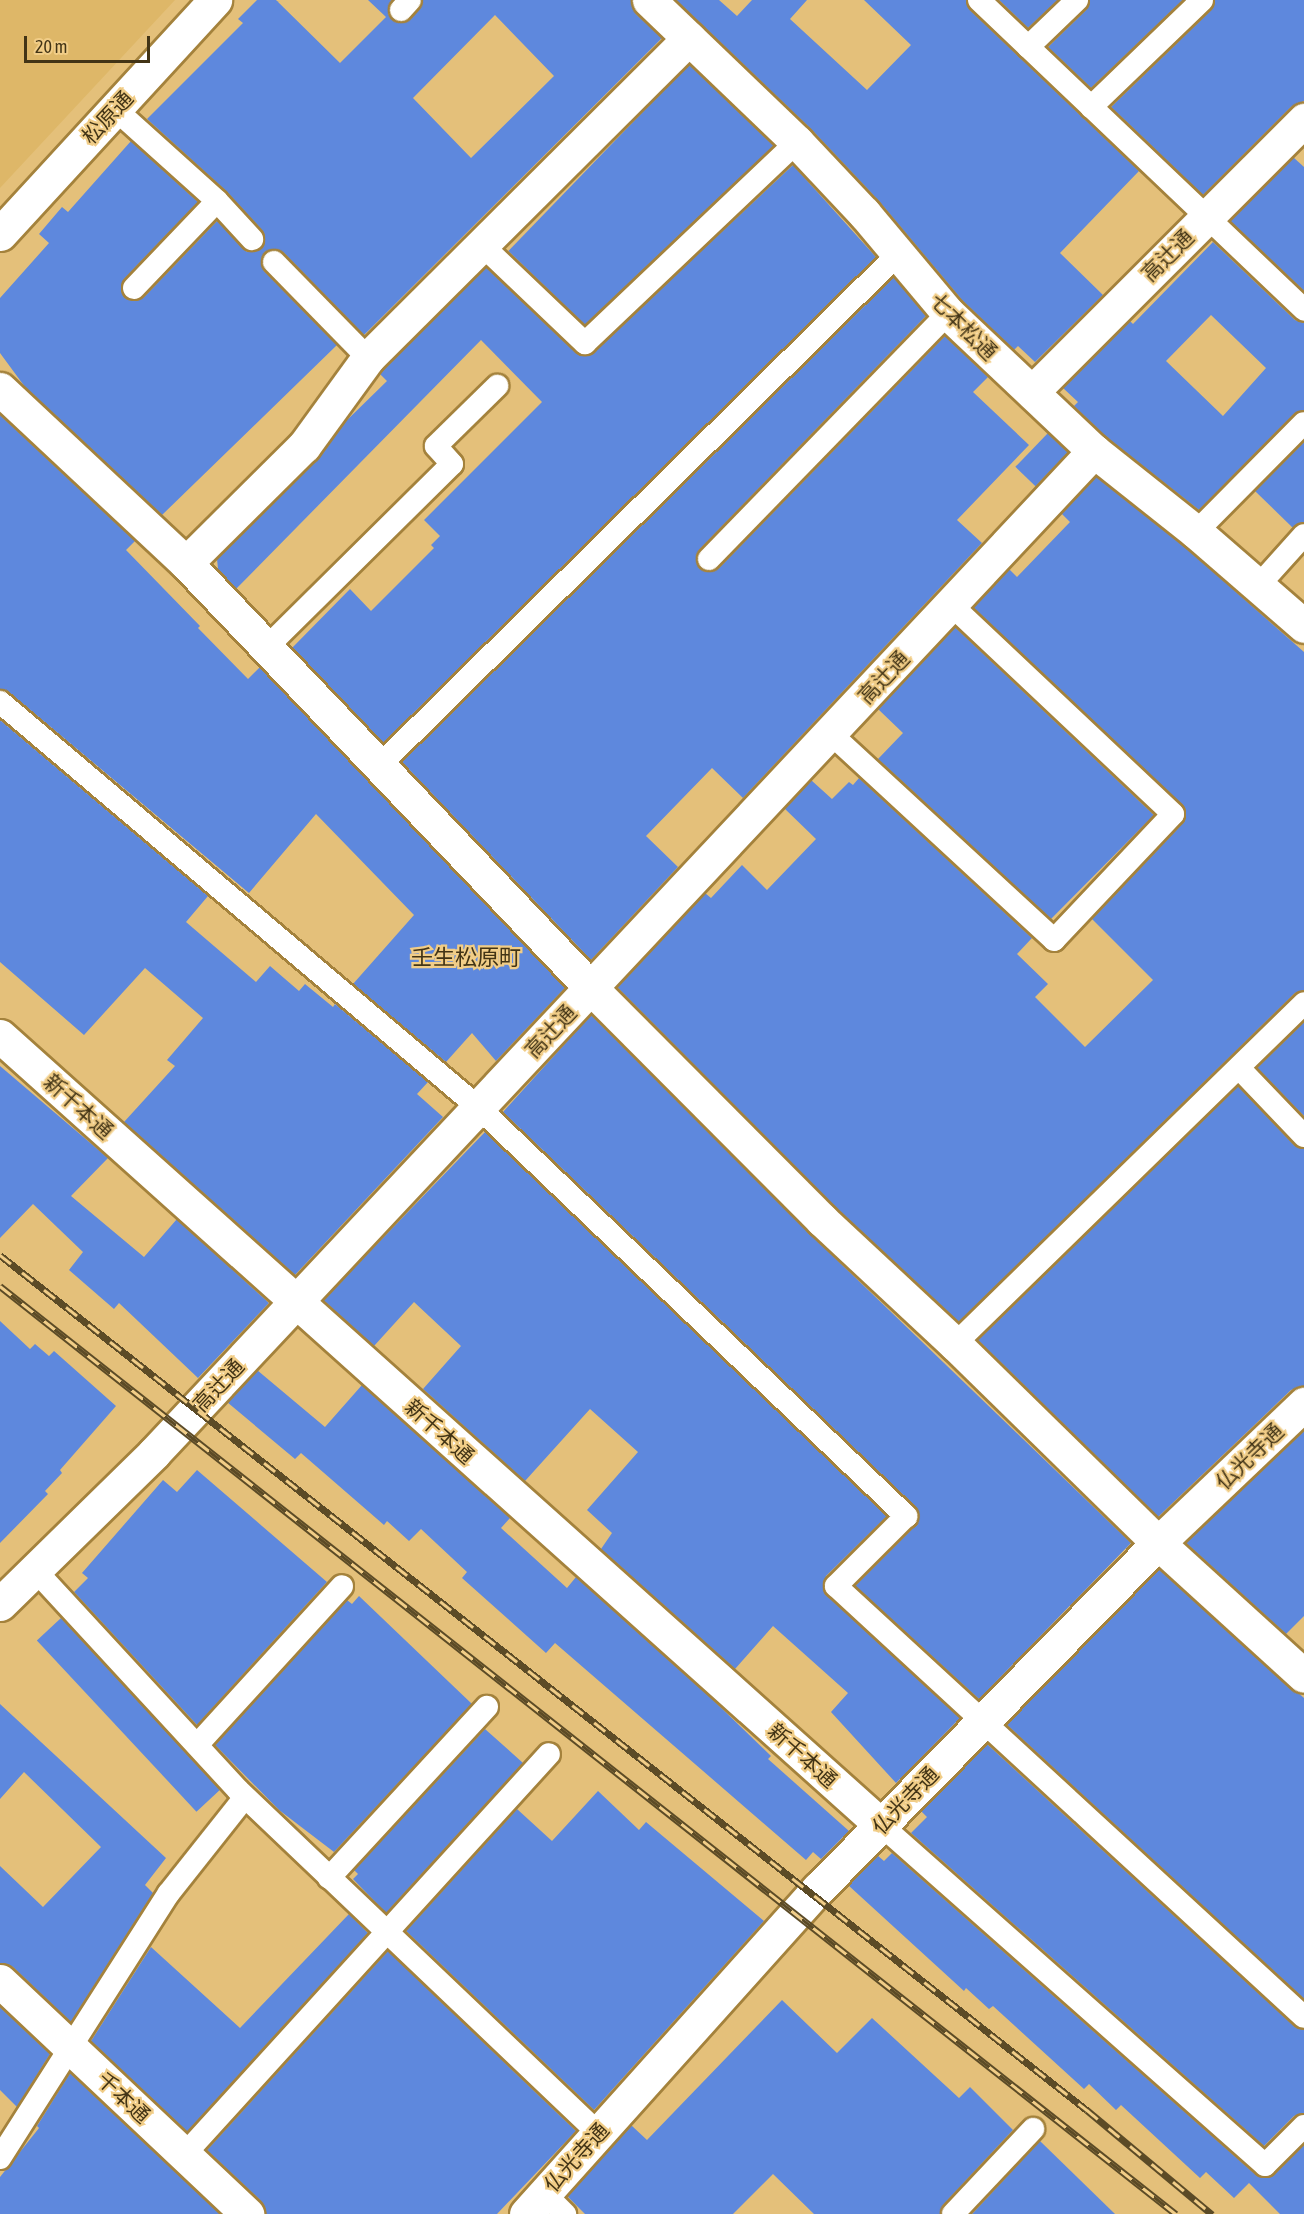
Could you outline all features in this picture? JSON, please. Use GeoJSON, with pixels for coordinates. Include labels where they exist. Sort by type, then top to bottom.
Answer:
{"type":"FeatureCollection","features":[{"type":"Feature","properties":{"kind":"street","name":"松原通"},"geometry":{"type":"LineString","coordinates":[[0,234],[215,0]]}},
{"type":"Feature","properties":{"kind":"street","name":"七本松通"},"geometry":{"type":"LineString","coordinates":[[649,0],[797,142],[948,313],[1094,452],[1196,532],[1304,626]]}},
{"type":"Feature","properties":{"kind":"street"},"geometry":{"type":"LineString","coordinates":[[186,563],[304,446],[368,358],[483,246],[689,38]]}},
{"type":"Feature","properties":{"kind":"street","name":"高辻通"},"geometry":{"type":"LineString","coordinates":[[1032,392],[1304,120]]}},
{"type":"Feature","properties":{"kind":"street"},"geometry":{"type":"LineString","coordinates":[[0,389],[186,563],[591,988],[822,1220],[955,1344],[1158,1543],[1300,1664]]}},
{"type":"Feature","properties":{"kind":"street","name":"高辻通"},"geometry":{"type":"LineString","coordinates":[[0,1604],[154,1454],[1094,452]]}},
{"type":"Feature","properties":{"kind":"street","name":"新千本通"},"geometry":{"type":"LineString","coordinates":[[0,1036],[881,1825]]}},
{"type":"Feature","properties":{"kind":"street","name":"仏光寺通"},"geometry":{"type":"LineString","coordinates":[[545,2207],[598,2133],[765,1946],[1158,1543],[1304,1404]]}},
{"type":"Feature","properties":{"kind":"street","name":"千本通"},"geometry":{"type":"LineString","coordinates":[[0,1982],[247,2214]]}},
{"type":"Feature","properties":{"kind":"lane"},"geometry":{"type":"LineString","coordinates":[[979,0],[1304,310]]}},
{"type":"Feature","properties":{"kind":"lane"},"geometry":{"type":"LineString","coordinates":[[1028,46],[1077,0]]}},
{"type":"Feature","properties":{"kind":"lane"},"geometry":{"type":"LineString","coordinates":[[1091,107],[1202,0]]}},
{"type":"Feature","properties":{"kind":"lane"},"geometry":{"type":"LineString","coordinates":[[115,109],[217,201],[252,239]]}},
{"type":"Feature","properties":{"kind":"lane"},"geometry":{"type":"LineString","coordinates":[[483,246],[585,344],[797,142]]}},
{"type":"Feature","properties":{"kind":"lane"},"geometry":{"type":"LineString","coordinates":[[134,288],[217,201]]}},
{"type":"Feature","properties":{"kind":"lane"},"geometry":{"type":"LineString","coordinates":[[378,767],[897,255]]}},
{"type":"Feature","properties":{"kind":"lane"},"geometry":{"type":"LineString","coordinates":[[274,262],[368,358]]}},
{"type":"Feature","properties":{"kind":"lane"},"geometry":{"type":"LineString","coordinates":[[709,559],[948,313]]}},
{"type":"Feature","properties":{"kind":"lane"},"geometry":{"type":"LineString","coordinates":[[267,647],[452,464],[436,446],[497,386]]}},
{"type":"Feature","properties":{"kind":"lane"},"geometry":{"type":"LineString","coordinates":[[1196,532],[1304,423]]}},
{"type":"Feature","properties":{"kind":"lane"},"geometry":{"type":"LineString","coordinates":[[1259,585],[1304,535]]}},
{"type":"Feature","properties":{"kind":"lane"},"geometry":{"type":"LineString","coordinates":[[830,733],[1054,940],[1094,898],[1173,814],[951,605]]}},
{"type":"Feature","properties":{"kind":"lane"},"geometry":{"type":"LineString","coordinates":[[0,702],[479,1108],[906,1516],[836,1586],[984,1719],[1304,2018]]}},
{"type":"Feature","properties":{"kind":"lane"},"geometry":{"type":"LineString","coordinates":[[955,1344],[1304,1003]]}},
{"type":"Feature","properties":{"kind":"lane"},"geometry":{"type":"LineString","coordinates":[[1239,1068],[1304,1137]]}},
{"type":"Feature","properties":{"kind":"lane"},"geometry":{"type":"LineString","coordinates":[[35,1570],[245,1797],[598,2133]]}},
{"type":"Feature","properties":{"kind":"lane"},"geometry":{"type":"LineString","coordinates":[[197,1745],[342,1586]]}},
{"type":"Feature","properties":{"kind":"lane"},"geometry":{"type":"LineString","coordinates":[[329,1878],[486,1707]]}},
{"type":"Feature","properties":{"kind":"lane"},"geometry":{"type":"LineString","coordinates":[[184,2155],[388,1935],[549,1754]]}},
{"type":"Feature","properties":{"kind":"lane"},"geometry":{"type":"LineString","coordinates":[[0,2158],[169,1893],[245,1797]]}},
{"type":"Feature","properties":{"kind":"lane"},"geometry":{"type":"LineString","coordinates":[[881,1825],[1265,2165],[1304,2126]]}},
{"type":"Feature","properties":{"kind":"lane"},"geometry":{"type":"LineString","coordinates":[[953,2214],[1033,2129]]}},
{"type":"Feature","properties":{"kind":"shaded area"},"geometry":{"type":"Polygon","coordinates":[[[0,0],[175,0],[0,188],[0,0]]]}},
{"type":"Feature","properties":{"kind":"building"},"geometry":{"type":"Polygon","coordinates":[[[257,0],[276,0],[340,63],[386,17],[368,0],[392,0],[388,14],[399,23],[411,19],[423,0],[631,0],[636,14],[662,38],[364,335],[284,253],[277,249],[265,252],[261,259],[264,271],[337,345],[162,515],[25,387],[0,353],[0,298],[49,243],[39,234],[62,207],[68,212],[131,141],[198,202],[124,279],[121,291],[125,298],[137,301],[144,297],[217,221],[247,252],[262,248],[265,237],[262,230],[226,191],[147,119],[243,23],[238,19],[257,0]],[[495,15],[413,98],[471,158],[554,76],[495,15]]]}},
{"type":"Feature","properties":{"kind":"building"},"geometry":{"type":"Polygon","coordinates":[[[676,0],[719,0],[737,16],[752,0],[807,0],[790,19],[867,90],[911,45],[864,0],[966,0],[970,10],[1139,171],[1060,253],[1103,295],[1035,362],[1018,346],[1014,350],[962,300],[878,200],[811,129],[676,0]]]}},
{"type":"Feature","properties":{"kind":"building"},"geometry":{"type":"Polygon","coordinates":[[[999,0],[1058,0],[1028,28],[999,0]]]}},
{"type":"Feature","properties":{"kind":"building"},"geometry":{"type":"Polygon","coordinates":[[[1090,0],[1183,0],[1091,88],[1048,47],[1086,10],[1090,0]]]}},
{"type":"Feature","properties":{"kind":"building"},"geometry":{"type":"Polygon","coordinates":[[[1215,0],[1304,0],[1304,101],[1291,107],[1203,195],[1111,107],[1211,10],[1215,0]]]}},
{"type":"Feature","properties":{"kind":"building"},"geometry":{"type":"Polygon","coordinates":[[[689,64],[774,146],[593,333],[508,251],[689,64]]]}},
{"type":"Feature","properties":{"kind":"building"},"geometry":{"type":"Polygon","coordinates":[[[1293,157],[1304,167],[1304,291],[1230,221],[1293,157]]]}},
{"type":"Feature","properties":{"kind":"building"},"geometry":{"type":"Polygon","coordinates":[[[793,165],[876,257],[383,743],[292,648],[350,589],[371,611],[434,548],[431,545],[440,536],[424,520],[542,402],[481,340],[236,589],[218,569],[217,559],[317,459],[341,426],[387,381],[380,374],[382,370],[486,267],[576,353],[589,356],[793,165]]]}},
{"type":"Feature","properties":{"kind":"building"},"geometry":{"type":"Polygon","coordinates":[[[1213,242],[1295,320],[1304,323],[1304,410],[1294,414],[1199,510],[1106,437],[1074,406],[1078,402],[1063,388],[1130,321],[1133,324],[1213,242]],[[1211,315],[1166,361],[1223,416],[1266,368],[1211,315]]]}},
{"type":"Feature","properties":{"kind":"building"},"geometry":{"type":"Polygon","coordinates":[[[894,277],[926,316],[699,550],[696,556],[699,568],[706,572],[719,568],[945,336],[988,377],[973,392],[1029,445],[957,520],[982,543],[743,798],[712,768],[646,836],[678,867],[591,960],[402,762],[894,277]]]}},
{"type":"Feature","properties":{"kind":"building"},"geometry":{"type":"Polygon","coordinates":[[[0,415],[135,541],[126,550],[248,679],[260,667],[565,988],[496,1061],[472,1033],[446,1062],[353,984],[414,915],[316,814],[249,893],[9,692],[0,689],[0,415]]]}},
{"type":"Feature","properties":{"kind":"building"},"geometry":{"type":"Polygon","coordinates":[[[1048,433],[1068,452],[1035,486],[1015,467],[1048,433]]]}},
{"type":"Feature","properties":{"kind":"building"},"geometry":{"type":"Polygon","coordinates":[[[1304,442],[1304,522],[1293,528],[1255,491],[1304,442]]]}},
{"type":"Feature","properties":{"kind":"building"},"geometry":{"type":"Polygon","coordinates":[[[1096,476],[1184,546],[1304,652],[1304,990],[1295,993],[959,1322],[835,1207],[617,987],[705,893],[711,898],[742,865],[767,890],[816,839],[784,808],[811,780],[832,799],[849,782],[853,785],[859,778],[1032,938],[1017,954],[1048,984],[1035,997],[1085,1047],[1153,980],[1092,919],[1183,823],[1186,810],[973,607],[1009,569],[1017,577],[1070,522],[1061,513],[1096,476]]]}},
{"type":"Feature","properties":{"kind":"building"},"geometry":{"type":"Polygon","coordinates":[[[955,627],[1154,815],[1051,919],[878,759],[903,733],[878,709],[955,627]]]}},
{"type":"Feature","properties":{"kind":"building"},"geometry":{"type":"Polygon","coordinates":[[[0,720],[208,896],[186,922],[256,982],[270,966],[299,991],[305,984],[333,1007],[335,1004],[428,1082],[417,1094],[443,1117],[295,1275],[124,1122],[175,1066],[167,1060],[203,1018],[145,968],[84,1035],[0,962],[0,720]]]}},
{"type":"Feature","properties":{"kind":"building"},"geometry":{"type":"Polygon","coordinates":[[[591,1015],[809,1233],[1131,1543],[979,1699],[855,1586],[916,1525],[919,1513],[915,1506],[503,1112],[591,1015]]]}},
{"type":"Feature","properties":{"kind":"building"},"geometry":{"type":"Polygon","coordinates":[[[1304,1022],[1304,1116],[1257,1068],[1304,1022]]]}},
{"type":"Feature","properties":{"kind":"building"},"geometry":{"type":"Polygon","coordinates":[[[0,1066],[108,1158],[71,1196],[144,1257],[177,1219],[269,1303],[198,1378],[119,1303],[114,1309],[69,1270],[83,1252],[33,1204],[0,1238],[0,1066]]]}},
{"type":"Feature","properties":{"kind":"building"},"geometry":{"type":"Polygon","coordinates":[[[1238,1086],[1294,1145],[1304,1149],[1304,1386],[1291,1390],[1158,1517],[978,1340],[1238,1086]]]}},
{"type":"Feature","properties":{"kind":"building"},"geometry":{"type":"Polygon","coordinates":[[[485,1132],[887,1516],[826,1576],[823,1590],[960,1718],[896,1783],[831,1712],[848,1693],[773,1626],[735,1669],[601,1549],[612,1533],[587,1510],[638,1452],[590,1409],[525,1481],[423,1389],[461,1346],[414,1302],[374,1346],[323,1300],[485,1132]]]}},
{"type":"Feature","properties":{"kind":"building"},"geometry":{"type":"Polygon","coordinates":[[[0,1321],[30,1349],[35,1344],[49,1356],[54,1351],[116,1406],[60,1470],[62,1473],[45,1491],[48,1494],[0,1543],[0,1321]]]}},
{"type":"Feature","properties":{"kind":"building"},"geometry":{"type":"Polygon","coordinates":[[[257,1370],[325,1427],[362,1385],[510,1518],[501,1528],[567,1588],[576,1577],[710,1697],[771,1756],[768,1759],[849,1831],[821,1859],[813,1852],[806,1860],[555,1643],[546,1653],[462,1578],[467,1572],[421,1529],[409,1541],[387,1521],[384,1525],[301,1453],[295,1459],[227,1402],[257,1370]]]}},
{"type":"Feature","properties":{"kind":"building"},"geometry":{"type":"Polygon","coordinates":[[[1304,1430],[1304,1616],[1286,1634],[1186,1543],[1304,1430]]]}},
{"type":"Feature","properties":{"kind":"building"},"geometry":{"type":"Polygon","coordinates":[[[197,1470],[327,1582],[197,1725],[74,1592],[88,1578],[82,1573],[163,1480],[177,1492],[197,1470]]]}},
{"type":"Feature","properties":{"kind":"building"},"geometry":{"type":"Polygon","coordinates":[[[1159,1569],[1304,1698],[1304,1999],[1006,1724],[1159,1569]]]}},
{"type":"Feature","properties":{"kind":"building"},"geometry":{"type":"Polygon","coordinates":[[[359,1596],[472,1704],[334,1852],[279,1810],[215,1745],[347,1600],[352,1604],[359,1596]]]}},
{"type":"Feature","properties":{"kind":"building"},"geometry":{"type":"Polygon","coordinates":[[[61,1618],[221,1789],[196,1812],[37,1641],[61,1618]]]}},
{"type":"Feature","properties":{"kind":"building"},"geometry":{"type":"Polygon","coordinates":[[[0,1704],[166,1858],[145,1885],[153,1893],[71,2022],[13,1967],[0,1963],[0,1866],[43,1907],[101,1847],[24,1772],[0,1799],[0,1704]]]}},
{"type":"Feature","properties":{"kind":"building"},"geometry":{"type":"Polygon","coordinates":[[[485,1729],[523,1763],[386,1913],[353,1879],[358,1874],[354,1870],[485,1729]]]}},
{"type":"Feature","properties":{"kind":"building"},"geometry":{"type":"Polygon","coordinates":[[[987,1744],[1295,2027],[1304,2030],[1304,2113],[1294,2116],[1264,2146],[911,1833],[927,1817],[921,1811],[987,1744]]]}},
{"type":"Feature","properties":{"kind":"building"},"geometry":{"type":"Polygon","coordinates":[[[598,1791],[639,1830],[646,1822],[764,1921],[594,2110],[406,1931],[517,1809],[552,1841],[598,1791]]]}},
{"type":"Feature","properties":{"kind":"building"},"geometry":{"type":"Polygon","coordinates":[[[892,1853],[1256,2175],[1263,2178],[1274,2175],[1304,2145],[1304,2214],[1280,2214],[1249,2183],[1234,2198],[1206,2172],[1200,2178],[1121,2105],[1116,2110],[1089,2084],[1084,2089],[993,2006],[989,2009],[966,1988],[964,1991],[848,1885],[877,1855],[884,1861],[892,1853]]]}},
{"type":"Feature","properties":{"kind":"building"},"geometry":{"type":"Polygon","coordinates":[[[349,1914],[368,1933],[187,2132],[91,2041],[151,1947],[240,2028],[349,1914]]]}},
{"type":"Feature","properties":{"kind":"building"},"geometry":{"type":"Polygon","coordinates":[[[388,1951],[576,2131],[497,2214],[265,2214],[260,2200],[207,2150],[388,1951]]]}},
{"type":"Feature","properties":{"kind":"building"},"geometry":{"type":"Polygon","coordinates":[[[782,2000],[837,2053],[872,2018],[959,2098],[970,2087],[1013,2130],[943,2205],[940,2214],[814,2214],[773,2174],[733,2214],[585,2214],[567,2196],[631,2125],[647,2140],[782,2000]]]}},
{"type":"Feature","properties":{"kind":"building"},"geometry":{"type":"Polygon","coordinates":[[[0,2007],[50,2054],[17,2107],[0,2090],[0,2007]]]}},
{"type":"Feature","properties":{"kind":"building"},"geometry":{"type":"Polygon","coordinates":[[[70,2073],[220,2214],[0,2214],[0,2177],[39,2128],[37,2126],[70,2073]]]}},
{"type":"Feature","properties":{"kind":"building"},"geometry":{"type":"Polygon","coordinates":[[[1040,2141],[1115,2214],[972,2214],[1040,2141]]]}},
{"type":"Feature","properties":{"kind":"railway"},"geometry":{"type":"LineString","coordinates":[[0,1255],[1087,2110],[1212,2214]]}},
{"type":"Feature","properties":{"kind":"railway"},"geometry":{"type":"LineString","coordinates":[[0,1286],[1176,2214]]}},
{"type":"Feature","properties":{"kind":"district","name":"壬生松原町"},"geometry":{"type":"Point","coordinates":[466,958]}}]}
